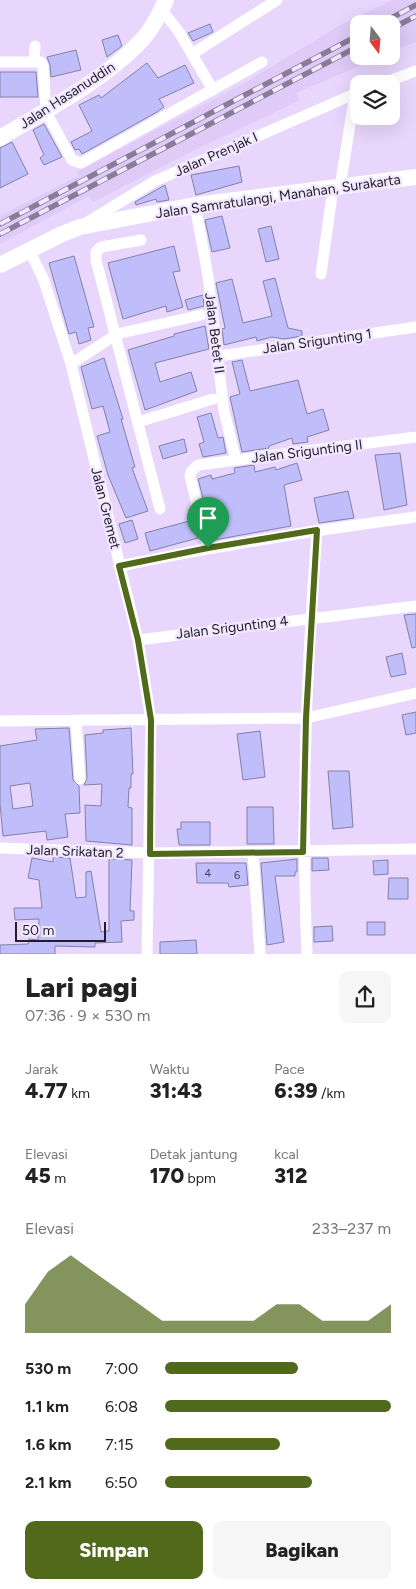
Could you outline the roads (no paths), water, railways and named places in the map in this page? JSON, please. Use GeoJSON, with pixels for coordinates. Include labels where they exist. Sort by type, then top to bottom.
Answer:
{"type":"FeatureCollection","features":[{"type":"Feature","properties":{"kind":"main road","name":"Jalan Hasanuddin"},"geometry":{"type":"LineString","coordinates":[[0,138],[103,74],[137,45],[164,5]]}},
{"type":"Feature","properties":{"kind":"main road","name":"Jalan Samratulangi, Manahan, Surakarta"},"geometry":{"type":"LineString","coordinates":[[0,265],[80,227],[195,205],[416,178]]}},
{"type":"Feature","properties":{"kind":"street"},"geometry":{"type":"LineString","coordinates":[[192,54],[277,0]]}},
{"type":"Feature","properties":{"kind":"street"},"geometry":{"type":"LineString","coordinates":[[164,5],[213,90]]}},
{"type":"Feature","properties":{"kind":"street"},"geometry":{"type":"LineString","coordinates":[[34,62],[35,46]]}},
{"type":"Feature","properties":{"kind":"street"},"geometry":{"type":"LineString","coordinates":[[0,62],[41,62],[43,66],[46,109],[72,160],[78,163],[262,62]]}},
{"type":"Feature","properties":{"kind":"street"},"geometry":{"type":"LineString","coordinates":[[400,77],[416,71]]}},
{"type":"Feature","properties":{"kind":"street","name":"Jalan Prenjak I"},"geometry":{"type":"LineString","coordinates":[[80,227],[156,181],[350,96]]}},
{"type":"Feature","properties":{"kind":"street"},"geometry":{"type":"LineString","coordinates":[[322,274],[336,188],[350,125]]}},
{"type":"Feature","properties":{"kind":"street","name":"Jalan Betet II"},"geometry":{"type":"LineString","coordinates":[[195,205],[219,356],[224,411],[236,460]]}},
{"type":"Feature","properties":{"kind":"street"},"geometry":{"type":"LineString","coordinates":[[141,240],[101,247],[96,252],[103,288],[117,334],[160,509]]}},
{"type":"Feature","properties":{"kind":"street","name":"Jalan Gremet"},"geometry":{"type":"LineString","coordinates":[[29,250],[43,278],[71,364],[138,640],[151,720],[150,854],[146,954]]}},
{"type":"Feature","properties":{"kind":"street"},"geometry":{"type":"LineString","coordinates":[[71,364],[117,334],[200,315]]}},
{"type":"Feature","properties":{"kind":"street","name":"Jalan Srigunting 1"},"geometry":{"type":"LineString","coordinates":[[219,356],[416,328]]}},
{"type":"Feature","properties":{"kind":"street"},"geometry":{"type":"LineString","coordinates":[[138,422],[213,399]]}},
{"type":"Feature","properties":{"kind":"street","name":"Jalan Srigunting II"},"geometry":{"type":"LineString","coordinates":[[208,548],[190,476],[191,472],[198,465],[416,437]]}},
{"type":"Feature","properties":{"kind":"street"},"geometry":{"type":"LineString","coordinates":[[119,566],[208,548],[317,530],[416,517]]}},
{"type":"Feature","properties":{"kind":"street"},"geometry":{"type":"LineString","coordinates":[[307,954],[303,852],[306,718],[310,617],[317,530]]}},
{"type":"Feature","properties":{"kind":"street","name":"Jalan Srigunting 4"},"geometry":{"type":"LineString","coordinates":[[138,640],[310,617],[387,611],[416,606]]}},
{"type":"Feature","properties":{"kind":"street"},"geometry":{"type":"LineString","coordinates":[[0,721],[306,718],[416,693]]}},
{"type":"Feature","properties":{"kind":"street"},"geometry":{"type":"LineString","coordinates":[[76,720],[80,778]]}},
{"type":"Feature","properties":{"kind":"street","name":"Jalan Srikatan 2"},"geometry":{"type":"LineString","coordinates":[[0,848],[150,854],[416,849]]}},
{"type":"Feature","properties":{"kind":"street"},"geometry":{"type":"LineString","coordinates":[[253,853],[260,954]]}},
{"type":"Feature","properties":{"kind":"railway"},"geometry":{"type":"LineString","coordinates":[[397,15],[416,5]]}},
{"type":"Feature","properties":{"kind":"railway"},"geometry":{"type":"LineString","coordinates":[[400,24],[416,16]]}},
{"type":"Feature","properties":{"kind":"railway"},"geometry":{"type":"LineString","coordinates":[[0,224],[350,40]]}},
{"type":"Feature","properties":{"kind":"railway"},"geometry":{"type":"LineString","coordinates":[[0,234],[350,51]]}}]}
